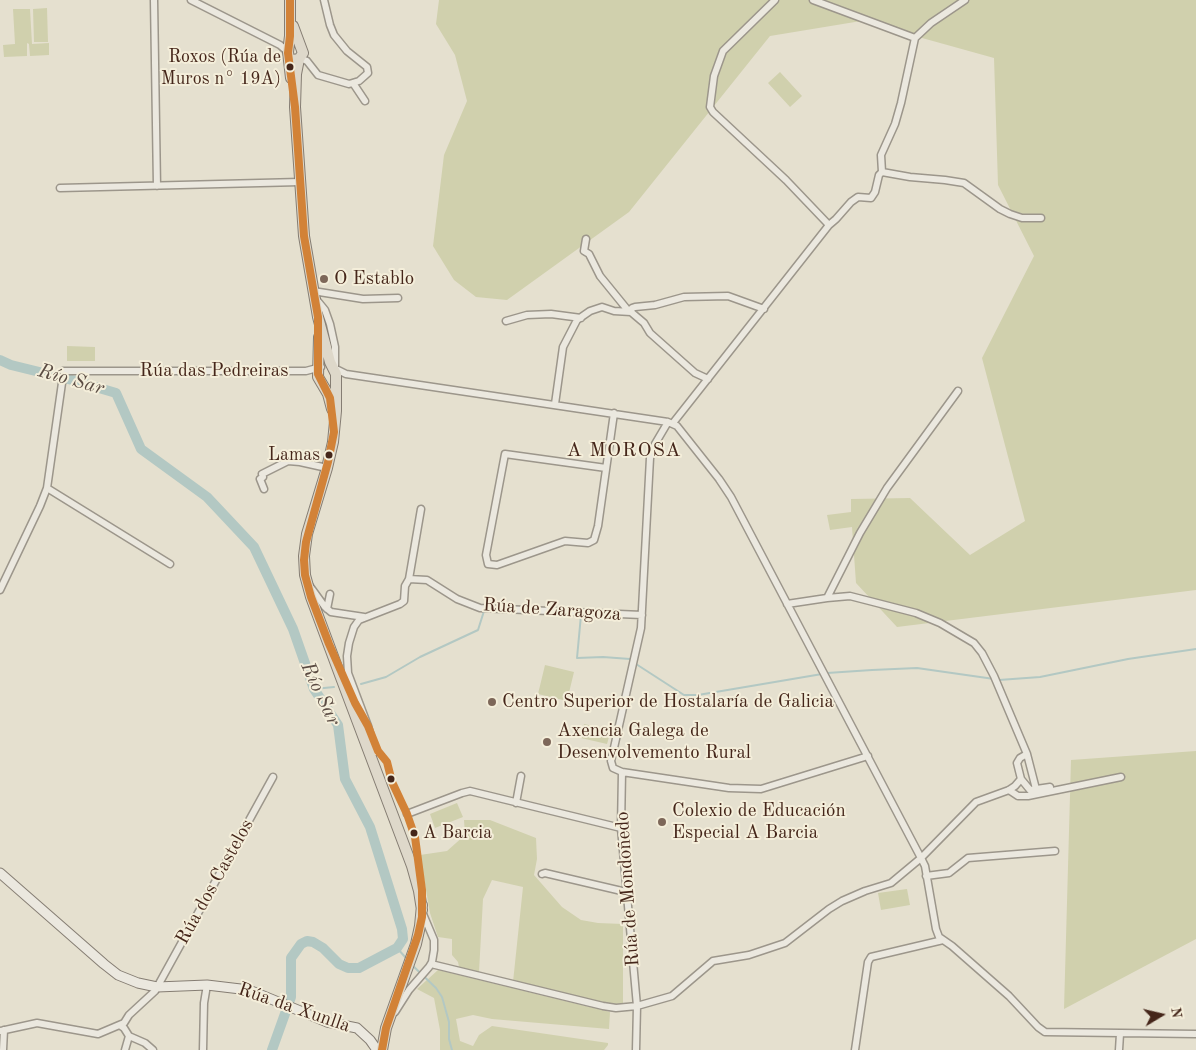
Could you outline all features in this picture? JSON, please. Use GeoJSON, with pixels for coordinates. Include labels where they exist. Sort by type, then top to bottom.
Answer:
{"type":"FeatureCollection","features":[{"type":"Feature","properties":{"kind":"main road"},"geometry":{"type":"LineString","coordinates":[[290,5],[296,36],[291,48],[305,245],[336,411],[327,468],[306,542],[304,560],[306,582],[412,866],[418,885],[422,910]]}},
{"type":"Feature","properties":{"kind":"main road"},"geometry":{"type":"LineString","coordinates":[[291,48],[293,60],[300,59],[296,74],[295,107]]}},
{"type":"Feature","properties":{"kind":"main road"},"geometry":{"type":"LineString","coordinates":[[328,373],[334,432]]}},
{"type":"Feature","properties":{"kind":"main road"},"geometry":{"type":"LineString","coordinates":[[329,644],[375,752],[417,864],[422,888],[422,910],[415,948],[388,1025],[377,1047]]}},
{"type":"Feature","properties":{"kind":"street"},"geometry":{"type":"LineString","coordinates":[[154,0],[157,186]]}},
{"type":"Feature","properties":{"kind":"street"},"geometry":{"type":"LineString","coordinates":[[191,0],[308,55],[312,68]]}},
{"type":"Feature","properties":{"kind":"street"},"geometry":{"type":"LineString","coordinates":[[300,59],[306,60],[318,75],[353,83],[366,76],[368,69],[347,51],[334,35],[324,0]]}},
{"type":"Feature","properties":{"kind":"street"},"geometry":{"type":"LineString","coordinates":[[775,0],[723,50],[714,76],[710,107],[719,118],[786,180],[829,224]]}},
{"type":"Feature","properties":{"kind":"street"},"geometry":{"type":"LineString","coordinates":[[813,0],[915,38]]}},
{"type":"Feature","properties":{"kind":"street"},"geometry":{"type":"LineString","coordinates":[[868,756],[761,790],[729,788],[622,772],[613,768],[611,761],[640,635],[650,458],[655,444],[670,422],[708,379],[829,224],[858,197],[871,198],[879,175],[882,172],[881,155],[895,124],[915,38],[931,23],[965,0]]}},
{"type":"Feature","properties":{"kind":"street"},"geometry":{"type":"LineString","coordinates":[[353,83],[365,101]]}},
{"type":"Feature","properties":{"kind":"street"},"geometry":{"type":"LineString","coordinates":[[882,172],[964,183],[1010,214],[1022,218],[1041,218]]}},
{"type":"Feature","properties":{"kind":"street"},"geometry":{"type":"LineString","coordinates":[[60,188],[300,182]]}},
{"type":"Feature","properties":{"kind":"street"},"geometry":{"type":"LineString","coordinates":[[586,239],[584,251],[589,254],[600,276],[626,308],[644,323],[656,339],[695,373],[708,379]]}},
{"type":"Feature","properties":{"kind":"street"},"geometry":{"type":"LineString","coordinates":[[314,294],[362,299],[398,298]]}},
{"type":"Feature","properties":{"kind":"street"},"geometry":{"type":"LineString","coordinates":[[314,294],[325,310],[335,347],[328,373],[346,374],[670,422],[682,431],[725,488],[921,858],[936,929],[943,940],[1009,996],[1045,1032],[1196,1034]]}},
{"type":"Feature","properties":{"kind":"street"},"geometry":{"type":"LineString","coordinates":[[632,312],[632,308],[635,306],[655,306],[684,297],[719,296],[728,296],[764,309]]}},
{"type":"Feature","properties":{"kind":"street"},"geometry":{"type":"LineString","coordinates":[[555,404],[563,347],[578,320],[602,307],[614,312],[632,312]]}},
{"type":"Feature","properties":{"kind":"street"},"geometry":{"type":"LineString","coordinates":[[506,321],[550,314],[581,318]]}},
{"type":"Feature","properties":{"kind":"street","name":"Rúa das Pedreiras"},"geometry":{"type":"LineString","coordinates":[[306,371],[328,373]]}},
{"type":"Feature","properties":{"kind":"street","name":"Rúa das Pedreiras"},"geometry":{"type":"LineString","coordinates":[[47,488],[63,373],[306,371],[328,373]]}},
{"type":"Feature","properties":{"kind":"street"},"geometry":{"type":"LineString","coordinates":[[827,598],[860,533],[887,488],[958,391]]}},
{"type":"Feature","properties":{"kind":"street"},"geometry":{"type":"LineString","coordinates":[[606,468],[504,454],[486,555],[487,563],[490,566],[497,565],[565,541],[592,542],[595,539],[597,531],[614,414]]}},
{"type":"Feature","properties":{"kind":"street"},"geometry":{"type":"LineString","coordinates":[[264,489],[260,479],[263,477],[262,474],[288,461],[327,468]]}},
{"type":"Feature","properties":{"kind":"street"},"geometry":{"type":"LineString","coordinates":[[0,590],[47,488],[170,564]]}},
{"type":"Feature","properties":{"kind":"street"},"geometry":{"type":"LineString","coordinates":[[375,752],[368,726],[350,678],[347,656],[355,624],[364,617],[403,602],[404,586],[409,579],[421,510]]}},
{"type":"Feature","properties":{"kind":"street","name":"Rúa de Zaragoza"},"geometry":{"type":"LineString","coordinates":[[409,579],[427,580],[480,608],[642,615]]}},
{"type":"Feature","properties":{"kind":"street"},"geometry":{"type":"LineString","coordinates":[[306,582],[327,609],[333,613],[364,617]]}},
{"type":"Feature","properties":{"kind":"street"},"geometry":{"type":"LineString","coordinates":[[327,609],[330,594]]}},
{"type":"Feature","properties":{"kind":"street"},"geometry":{"type":"LineString","coordinates":[[787,604],[850,596],[916,613],[940,623],[974,643],[982,653],[998,685],[1027,754],[1036,789]]}},
{"type":"Feature","properties":{"kind":"street"},"geometry":{"type":"LineString","coordinates":[[338,662],[343,663],[347,656]]}},
{"type":"Feature","properties":{"kind":"street"},"geometry":{"type":"LineString","coordinates":[[1027,754],[1020,758],[1017,763],[1022,780],[1030,790],[1072,786]]}},
{"type":"Feature","properties":{"kind":"street","name":"Rúa de Mondoñedo"},"geometry":{"type":"LineString","coordinates":[[622,772],[621,828],[637,1006],[636,1050]]}},
{"type":"Feature","properties":{"kind":"street"},"geometry":{"type":"LineString","coordinates":[[516,802],[521,776]]}},
{"type":"Feature","properties":{"kind":"street"},"geometry":{"type":"LineString","coordinates":[[1009,790],[1018,796],[1028,796],[1121,776]]}},
{"type":"Feature","properties":{"kind":"street","name":"Rúa dos Castelos"},"geometry":{"type":"LineString","coordinates":[[157,987],[273,777]]}},
{"type":"Feature","properties":{"kind":"street"},"geometry":{"type":"LineString","coordinates":[[429,967],[616,1008],[637,1006],[672,996],[713,961],[749,955],[785,943],[842,901],[864,891],[891,883],[921,858],[976,802],[1009,790],[1022,780]]}},
{"type":"Feature","properties":{"kind":"street"},"geometry":{"type":"LineString","coordinates":[[407,814],[462,792],[470,791],[621,828]]}},
{"type":"Feature","properties":{"kind":"street"},"geometry":{"type":"LineString","coordinates":[[926,876],[949,873],[968,858],[1055,851]]}},
{"type":"Feature","properties":{"kind":"street","name":"Rúa da Xunlla"},"geometry":{"type":"LineString","coordinates":[[0,873],[109,969],[130,980],[157,987],[207,984],[243,988],[327,1022],[355,1028],[377,1047]]}},
{"type":"Feature","properties":{"kind":"street"},"geometry":{"type":"LineString","coordinates":[[542,874],[545,873],[626,892]]}},
{"type":"Feature","properties":{"kind":"street"},"geometry":{"type":"LineString","coordinates":[[388,1025],[413,984],[429,967],[434,942],[422,910]]}},
{"type":"Feature","properties":{"kind":"street"},"geometry":{"type":"LineString","coordinates":[[855,1050],[870,957],[943,940]]}},
{"type":"Feature","properties":{"kind":"street"},"geometry":{"type":"LineString","coordinates":[[203,1050],[204,1003],[207,984]]}},
{"type":"Feature","properties":{"kind":"street"},"geometry":{"type":"LineString","coordinates":[[3,1050],[2,1030],[37,1023],[98,1034],[121,1026],[129,1015],[157,987]]}},
{"type":"Feature","properties":{"kind":"street"},"geometry":{"type":"LineString","coordinates":[[121,1026],[129,1036],[146,1043],[153,1050]]}},
{"type":"Feature","properties":{"kind":"street"},"geometry":{"type":"LineString","coordinates":[[1119,1050],[1120,1034]]}},
{"type":"Feature","properties":{"kind":"street"},"geometry":{"type":"LineString","coordinates":[[125,1050],[129,1036]]}},
{"type":"Feature","properties":{"kind":"green space"},"geometry":{"type":"Polygon","coordinates":[[[439,0],[1196,0],[1196,590],[897,627],[856,583],[852,527],[830,530],[827,515],[851,512],[851,499],[910,498],[970,555],[1025,521],[982,358],[1034,256],[998,185],[994,58],[861,21],[770,36],[629,212],[507,300],[476,297],[454,280],[433,246],[444,155],[467,101],[455,55],[436,24],[439,0]]]}},
{"type":"Feature","properties":{"kind":"green space"},"geometry":{"type":"Polygon","coordinates":[[[47,8],[48,42],[34,42],[33,9],[47,8]]]}},
{"type":"Feature","properties":{"kind":"green space"},"geometry":{"type":"Polygon","coordinates":[[[13,9],[30,9],[32,44],[49,43],[49,55],[30,56],[29,44],[27,43],[27,56],[4,57],[3,45],[15,44],[13,9]]]}},
{"type":"Feature","properties":{"kind":"green space"},"geometry":{"type":"Polygon","coordinates":[[[780,72],[802,96],[790,107],[768,83],[780,72]]]}},
{"type":"Feature","properties":{"kind":"green space"},"geometry":{"type":"Polygon","coordinates":[[[67,346],[95,347],[95,361],[67,361],[67,346]]]}},
{"type":"Feature","properties":{"kind":"green space"},"geometry":{"type":"Polygon","coordinates":[[[545,665],[574,672],[567,701],[538,694],[545,665]]]}},
{"type":"Feature","properties":{"kind":"green space"},"geometry":{"type":"Polygon","coordinates":[[[584,724],[611,730],[607,744],[581,738],[584,724]]]}},
{"type":"Feature","properties":{"kind":"green space"},"geometry":{"type":"Polygon","coordinates":[[[1196,751],[1196,939],[1064,1009],[1071,760],[1196,751]]]}},
{"type":"Feature","properties":{"kind":"green space"},"geometry":{"type":"Polygon","coordinates":[[[457,803],[463,817],[435,828],[430,814],[457,803]]]}},
{"type":"Feature","properties":{"kind":"green space"},"geometry":{"type":"Polygon","coordinates":[[[464,820],[490,820],[536,838],[537,859],[534,875],[562,907],[581,920],[623,924],[623,1004],[604,1004],[513,982],[523,887],[492,880],[483,899],[479,972],[459,967],[458,962],[452,955],[452,939],[438,937],[430,913],[420,855],[447,851],[465,835],[464,820]]]}},
{"type":"Feature","properties":{"kind":"green space"},"geometry":{"type":"Polygon","coordinates":[[[907,889],[910,905],[881,910],[878,893],[907,889]]]}},
{"type":"Feature","properties":{"kind":"green space"},"geometry":{"type":"Polygon","coordinates":[[[438,970],[610,1012],[609,1029],[492,1019],[473,1015],[456,1019],[460,1041],[473,1046],[479,1035],[492,1026],[608,1043],[608,1045],[604,1050],[440,1050],[440,1030],[434,998],[417,989],[438,970]]]}},
{"type":"Feature","properties":{"kind":"waterway","name":"Río Sar"},"geometry":{"type":"LineString","coordinates":[[0,360],[11,365],[116,393],[141,449],[207,497],[254,547],[293,629],[314,689],[338,725],[345,779],[370,827],[402,929],[403,939],[397,948],[359,968],[348,968],[339,964],[323,948],[313,942],[307,941],[301,944],[291,958],[291,997],[272,1050]]}},
{"type":"Feature","properties":{"kind":"waterway"},"geometry":{"type":"LineString","coordinates":[[361,684],[386,677],[420,657],[478,630],[484,611]]}},
{"type":"Feature","properties":{"kind":"waterway"},"geometry":{"type":"LineString","coordinates":[[581,615],[577,658],[603,657],[630,659],[632,661]]}},
{"type":"Feature","properties":{"kind":"waterway"},"geometry":{"type":"LineString","coordinates":[[999,680],[1040,677],[1128,659],[1196,649]]}},
{"type":"Feature","properties":{"kind":"waterway"},"geometry":{"type":"LineString","coordinates":[[636,664],[684,695],[698,695],[822,674]]}},
{"type":"Feature","properties":{"kind":"waterway"},"geometry":{"type":"LineString","coordinates":[[827,673],[917,668],[994,679]]}},
{"type":"Feature","properties":{"kind":"waterway"},"geometry":{"type":"LineString","coordinates":[[314,689],[334,687]]}},
{"type":"Feature","properties":{"kind":"waterway"},"geometry":{"type":"LineString","coordinates":[[397,948],[406,958]]}},
{"type":"Feature","properties":{"kind":"waterway"},"geometry":{"type":"LineString","coordinates":[[412,965],[436,988],[442,997],[449,1022],[449,1039],[452,1050]]}},
{"type":"Feature","properties":{"kind":"transit line"},"geometry":{"type":"LineString","coordinates":[[290,0],[288,53],[295,107],[304,236],[318,317],[318,374],[330,398],[334,432],[328,462],[306,542],[305,575],[311,597],[329,644],[378,751],[387,762],[392,782],[407,814],[415,837],[422,890],[422,917],[418,935],[386,1028],[382,1050]]}},
{"type":"Feature","properties":{"kind":"place","name":"Roxos (Rúa de Muros n° 19A)"},"geometry":{"type":"Point","coordinates":[290,67]}},
{"type":"Feature","properties":{"kind":"place","name":"O Establo"},"geometry":{"type":"Point","coordinates":[324,279]}},
{"type":"Feature","properties":{"kind":"place","name":"Lamas"},"geometry":{"type":"Point","coordinates":[329,455]}},
{"type":"Feature","properties":{"kind":"place","name":"Centro Superior de Hostalaría de Galicia"},"geometry":{"type":"Point","coordinates":[492,702]}},
{"type":"Feature","properties":{"kind":"place","name":"Axencia Galega de Desenvolvemento Rural"},"geometry":{"type":"Point","coordinates":[547,742]}},
{"type":"Feature","properties":{"kind":"place","name":"Colexio de Educación Especial A Barcia"},"geometry":{"type":"Point","coordinates":[662,822]}},
{"type":"Feature","properties":{"kind":"place","name":"A Barcia"},"geometry":{"type":"Point","coordinates":[414,833]}},
{"type":"Feature","properties":{"kind":"district","name":"A MOROSA"},"geometry":{"type":"Point","coordinates":[624,451]}}]}
